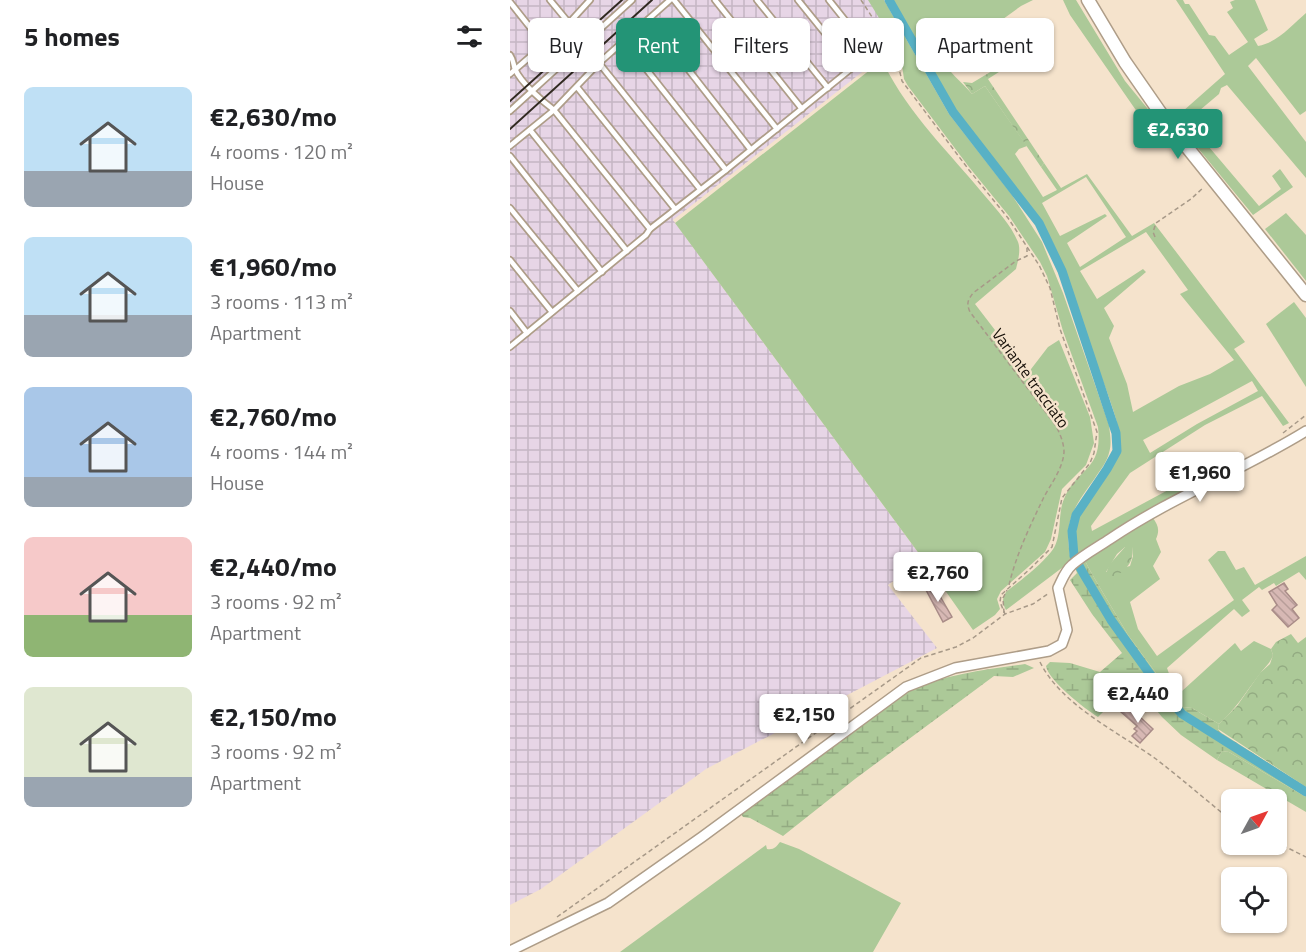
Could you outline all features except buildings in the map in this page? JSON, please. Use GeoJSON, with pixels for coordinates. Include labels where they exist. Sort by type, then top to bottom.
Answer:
{"type":"FeatureCollection","features":[{"type":"Feature","properties":{"kind":"main road"},"geometry":{"type":"LineString","coordinates":[[1088,0],[1094,13],[1166,121],[1306,294]]}},
{"type":"Feature","properties":{"kind":"street"},"geometry":{"type":"LineString","coordinates":[[510,951],[608,903],[906,687],[955,668],[1049,651],[1062,644],[1067,630],[1058,588],[1065,573],[1072,565],[1136,522],[1240,466],[1274,451],[1306,431]]}},
{"type":"Feature","properties":{"kind":"lane"},"geometry":{"type":"LineString","coordinates":[[550,0],[565,18]]}},
{"type":"Feature","properties":{"kind":"lane"},"geometry":{"type":"LineString","coordinates":[[574,18],[590,0]]}},
{"type":"Feature","properties":{"kind":"lane"},"geometry":{"type":"LineString","coordinates":[[510,111],[632,0]]}},
{"type":"Feature","properties":{"kind":"lane"},"geometry":{"type":"LineString","coordinates":[[650,18],[669,0]]}},
{"type":"Feature","properties":{"kind":"lane"},"geometry":{"type":"LineString","coordinates":[[674,0],[777,129]]}},
{"type":"Feature","properties":{"kind":"lane"},"geometry":{"type":"LineString","coordinates":[[715,0],[802,109]]}},
{"type":"Feature","properties":{"kind":"lane"},"geometry":{"type":"LineString","coordinates":[[757,0],[828,88]]}},
{"type":"Feature","properties":{"kind":"lane"},"geometry":{"type":"LineString","coordinates":[[798,0],[822,30]]}},
{"type":"Feature","properties":{"kind":"lane"},"geometry":{"type":"LineString","coordinates":[[829,0],[843,18]]}},
{"type":"Feature","properties":{"kind":"lane"},"geometry":{"type":"LineString","coordinates":[[510,2],[528,25]]}},
{"type":"Feature","properties":{"kind":"lane"},"geometry":{"type":"LineString","coordinates":[[604,59],[616,48]]}},
{"type":"Feature","properties":{"kind":"lane"},"geometry":{"type":"LineString","coordinates":[[510,56],[515,69],[554,110],[650,229]]}},
{"type":"Feature","properties":{"kind":"lane"},"geometry":{"type":"LineString","coordinates":[[510,74],[528,58]]}},
{"type":"Feature","properties":{"kind":"lane"},"geometry":{"type":"LineString","coordinates":[[604,69],[700,189]]}},
{"type":"Feature","properties":{"kind":"lane"},"geometry":{"type":"LineString","coordinates":[[510,146],[554,110],[591,72]]}},
{"type":"Feature","properties":{"kind":"lane"},"geometry":{"type":"LineString","coordinates":[[649,72],[726,170]]}},
{"type":"Feature","properties":{"kind":"lane"},"geometry":{"type":"LineString","coordinates":[[690,72],[751,150]]}},
{"type":"Feature","properties":{"kind":"lane"},"geometry":{"type":"LineString","coordinates":[[510,347],[646,235],[650,229],[848,72]]}},
{"type":"Feature","properties":{"kind":"lane"},"geometry":{"type":"LineString","coordinates":[[577,87],[675,209]]}},
{"type":"Feature","properties":{"kind":"lane"},"geometry":{"type":"LineString","coordinates":[[530,130],[627,250]]}},
{"type":"Feature","properties":{"kind":"lane"},"geometry":{"type":"LineString","coordinates":[[510,156],[602,272]]}},
{"type":"Feature","properties":{"kind":"lane"},"geometry":{"type":"LineString","coordinates":[[510,208],[578,291]]}},
{"type":"Feature","properties":{"kind":"lane"},"geometry":{"type":"LineString","coordinates":[[510,260],[552,312]]}},
{"type":"Feature","properties":{"kind":"lane"},"geometry":{"type":"LineString","coordinates":[[510,311],[527,333]]}},
{"type":"Feature","properties":{"kind":"path"},"geometry":{"type":"LineString","coordinates":[[861,0],[895,52],[902,81],[1008,218],[1039,265],[1050,288],[1060,329],[1097,432],[1097,442],[1090,463],[1062,498],[1052,546],[1001,595],[1000,602],[1005,615]]}},
{"type":"Feature","properties":{"kind":"path"},"geometry":{"type":"LineString","coordinates":[[1155,237],[1153,232],[1156,224],[1199,193],[1210,175]]}},
{"type":"Feature","properties":{"kind":"path","name":"Variante tracciato"},"geometry":{"type":"LineString","coordinates":[[1008,587],[1034,519],[1062,462],[1063,446],[1056,426],[967,305],[973,293],[1026,256],[1027,247]]}},
{"type":"Feature","properties":{"kind":"path"},"geometry":{"type":"LineString","coordinates":[[555,919],[921,658],[956,647],[1005,615],[1033,604],[1058,588]]}},
{"type":"Feature","properties":{"kind":"path"},"geometry":{"type":"LineString","coordinates":[[1035,654],[1046,674],[1087,714],[1158,761],[1221,812]]}},
{"type":"Feature","properties":{"kind":"path"},"geometry":{"type":"LineString","coordinates":[[1287,848],[1306,857]]}},
{"type":"Feature","properties":{"kind":"shaded area"},"geometry":{"type":"Polygon","coordinates":[[[510,0],[889,0],[899,18],[822,18],[822,72],[862,72],[673,220],[923,559],[888,585],[937,648],[706,769],[541,889],[510,905],[510,0]]]}},
{"type":"Feature","properties":{"kind":"green space"},"geometry":{"type":"Polygon","coordinates":[[[868,0],[884,0],[894,18],[879,18],[868,0]]]}},
{"type":"Feature","properties":{"kind":"green space"},"geometry":{"type":"Polygon","coordinates":[[[893,0],[1033,0],[1004,18],[916,18],[916,42],[893,0]]]}},
{"type":"Feature","properties":{"kind":"green space"},"geometry":{"type":"Polygon","coordinates":[[[1063,0],[1076,0],[1125,81],[1161,125],[1151,132],[1070,15],[1063,0]]]}},
{"type":"Feature","properties":{"kind":"green space"},"geometry":{"type":"Polygon","coordinates":[[[1176,0],[1183,0],[1185,4],[1189,4],[1209,35],[1215,36],[1229,55],[1248,42],[1227,12],[1233,8],[1230,2],[1255,0],[1268,30],[1254,39],[1258,46],[1278,37],[1306,13],[1306,111],[1300,115],[1256,58],[1248,66],[1306,142],[1306,178],[1227,85],[1187,121],[1259,206],[1281,189],[1272,176],[1280,169],[1293,187],[1253,215],[1174,119],[1225,74],[1176,0]]]}},
{"type":"Feature","properties":{"kind":"green space"},"geometry":{"type":"Polygon","coordinates":[[[904,35],[916,56],[916,72],[925,72],[949,114],[1012,195],[1042,242],[1063,293],[1109,425],[1111,443],[1108,456],[1081,498],[1069,525],[1071,561],[1006,610],[1003,601],[1006,592],[1041,563],[1055,546],[1064,499],[1097,453],[1098,427],[1063,331],[1047,276],[1040,262],[1009,216],[969,167],[904,79],[904,35]]]}},
{"type":"Feature","properties":{"kind":"green space"},"geometry":{"type":"Polygon","coordinates":[[[867,72],[888,72],[905,100],[999,212],[1018,242],[1016,269],[975,304],[1028,373],[1048,347],[1059,340],[1090,417],[1094,443],[1086,465],[1062,489],[1051,539],[1045,552],[1001,591],[997,599],[1000,609],[995,615],[973,630],[675,223],[867,72]]]}},
{"type":"Feature","properties":{"kind":"green space"},"geometry":{"type":"Polygon","coordinates":[[[933,72],[951,72],[972,94],[985,86],[1027,146],[1019,149],[1015,154],[1043,197],[1057,190],[1041,167],[1044,163],[1061,188],[1087,174],[1132,236],[1154,223],[1245,342],[1234,349],[1289,423],[1283,426],[1262,396],[1205,425],[1130,473],[1091,526],[1092,531],[1196,475],[1201,481],[1108,534],[1078,554],[1077,524],[1088,501],[1111,469],[1117,456],[1118,428],[1068,280],[1055,247],[1039,217],[953,109],[933,72]],[[1086,177],[1042,203],[1060,236],[1105,214],[1107,216],[1067,243],[1080,267],[1126,237],[1086,177]],[[1146,232],[1080,271],[1097,299],[1143,269],[1146,272],[1104,308],[1114,326],[1109,338],[1127,384],[1133,412],[1179,386],[1210,374],[1234,360],[1180,294],[1188,290],[1146,232]],[[1252,381],[1143,440],[1150,453],[1258,391],[1252,381]]]}},
{"type":"Feature","properties":{"kind":"green space"},"geometry":{"type":"Polygon","coordinates":[[[990,72],[999,72],[988,79],[1044,163],[1041,167],[985,86],[972,94],[963,82],[972,83],[990,72]]]}},
{"type":"Feature","properties":{"kind":"green space"},"geometry":{"type":"Polygon","coordinates":[[[1286,213],[1306,235],[1306,281],[1265,229],[1286,213]]]}},
{"type":"Feature","properties":{"kind":"green space"},"geometry":{"type":"Polygon","coordinates":[[[1294,302],[1306,318],[1306,387],[1266,324],[1294,302]]]}},
{"type":"Feature","properties":{"kind":"green space"},"geometry":{"type":"Polygon","coordinates":[[[1153,518],[1158,528],[1156,539],[1161,552],[1153,566],[1160,579],[1130,602],[1138,629],[1157,656],[1234,600],[1208,560],[1218,551],[1225,551],[1236,570],[1244,567],[1255,585],[1306,556],[1306,580],[1299,572],[1276,586],[1274,583],[1262,590],[1259,587],[1242,600],[1250,611],[1242,617],[1234,609],[1167,668],[1172,682],[1182,691],[1235,643],[1241,651],[1254,641],[1271,649],[1273,655],[1269,663],[1219,724],[1192,708],[1182,707],[1178,703],[1128,635],[1085,561],[1153,518]],[[1125,547],[1117,554],[1106,572],[1130,566],[1133,556],[1132,547],[1125,547]]]}},
{"type":"Feature","properties":{"kind":"green space"},"geometry":{"type":"Polygon","coordinates":[[[1125,547],[1132,547],[1130,563],[1110,581],[1105,577],[1109,565],[1125,547]]]}},
{"type":"Feature","properties":{"kind":"green space"},"geometry":{"type":"Polygon","coordinates":[[[1085,561],[1128,635],[1178,703],[1182,707],[1192,708],[1219,724],[1220,732],[1306,787],[1306,797],[1229,752],[1222,751],[1217,760],[1181,735],[1162,717],[1133,682],[1098,717],[1076,701],[1053,679],[1046,666],[1050,662],[1070,663],[1100,672],[1122,653],[1092,614],[1070,580],[1077,573],[1075,568],[1085,561]]]}},
{"type":"Feature","properties":{"kind":"green space"},"geometry":{"type":"Polygon","coordinates":[[[1291,634],[1298,643],[1306,637],[1306,787],[1218,729],[1219,724],[1237,706],[1260,673],[1270,664],[1273,655],[1271,649],[1276,642],[1291,634]]]}},
{"type":"Feature","properties":{"kind":"green space"},"geometry":{"type":"Polygon","coordinates":[[[1025,664],[1034,668],[1013,677],[994,676],[855,779],[783,836],[750,818],[743,817],[740,812],[908,690],[951,676],[1025,664]]]}},
{"type":"Feature","properties":{"kind":"green space"},"geometry":{"type":"Polygon","coordinates":[[[1222,751],[1229,752],[1306,797],[1306,812],[1287,801],[1287,789],[1267,789],[1217,760],[1222,751]]]}},
{"type":"Feature","properties":{"kind":"green space"},"geometry":{"type":"Polygon","coordinates":[[[780,842],[799,849],[901,903],[873,952],[620,952],[766,845],[767,849],[771,849],[780,842]]]}},
{"type":"Feature","properties":{"kind":"waterway"},"geometry":{"type":"LineString","coordinates":[[889,0],[953,112],[1039,223],[1062,271],[1116,433],[1117,451],[1076,515],[1072,531],[1074,556],[1111,620],[1160,688],[1182,714],[1306,792]]}},
{"type":"Feature","properties":{"kind":"railway"},"geometry":{"type":"LineString","coordinates":[[510,101],[622,0]]}},
{"type":"Feature","properties":{"kind":"railway"},"geometry":{"type":"LineString","coordinates":[[510,129],[652,0]]}}]}
